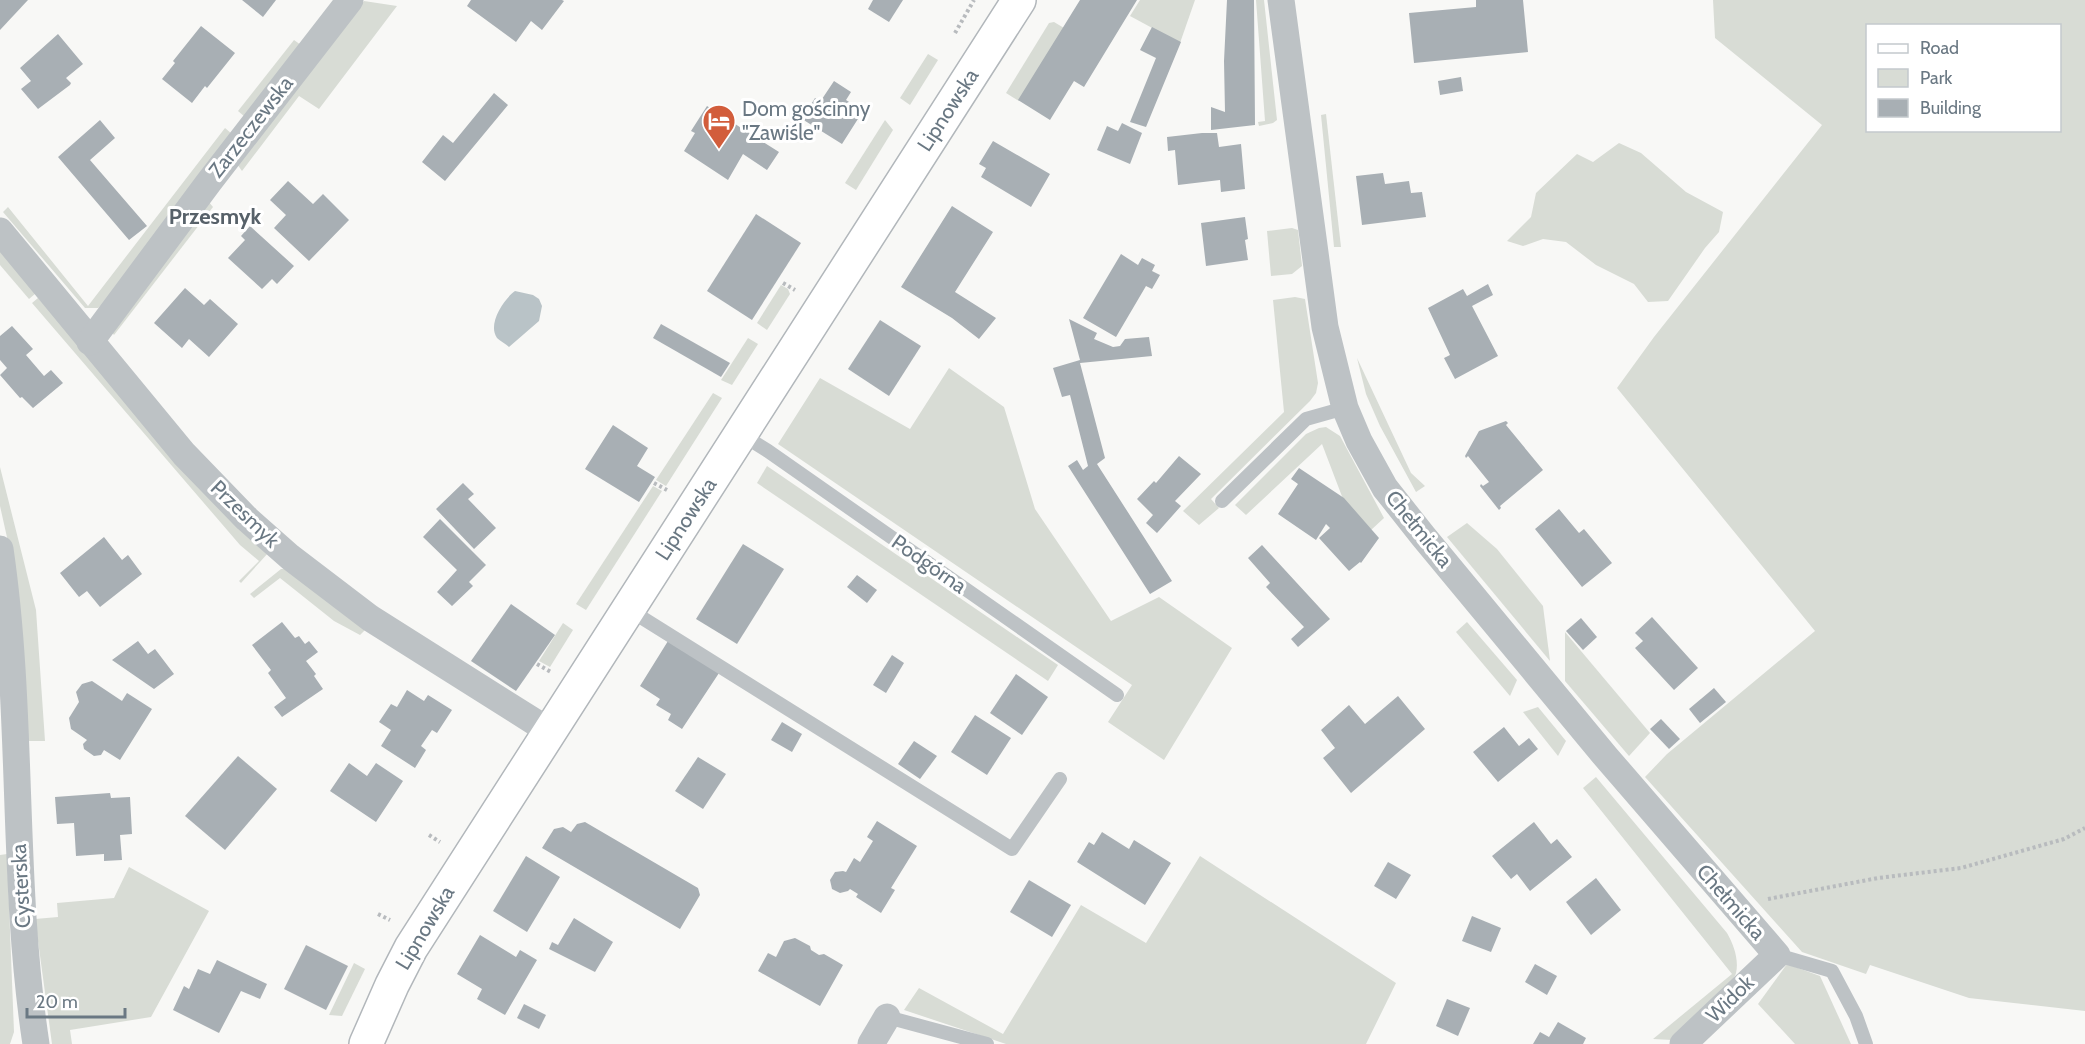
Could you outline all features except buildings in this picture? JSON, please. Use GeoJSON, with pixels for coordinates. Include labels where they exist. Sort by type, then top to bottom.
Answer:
{"type":"FeatureCollection","features":[{"type":"Feature","properties":{"kind":"main road","name":"Lipnowska"},"geometry":{"type":"LineString","coordinates":[[366,1044],[411,948],[1019,0]]}},
{"type":"Feature","properties":{"kind":"street","name":"Zarzeczewska"},"geometry":{"type":"LineString","coordinates":[[90,342],[350,0]]}},
{"type":"Feature","properties":{"kind":"street","name":"Chełmicka"},"geometry":{"type":"LineString","coordinates":[[1281,0],[1325,327],[1345,408],[1359,441],[1385,488],[1423,536],[1606,757],[1777,955]]}},
{"type":"Feature","properties":{"kind":"street","name":"Przesmyk"},"geometry":{"type":"LineString","coordinates":[[0,231],[198,470],[247,519],[290,557],[370,618],[549,731]]}},
{"type":"Feature","properties":{"kind":"street","name":"Cysterska"},"geometry":{"type":"LineString","coordinates":[[0,549],[12,648],[18,838],[26,963],[36,1044]]}},
{"type":"Feature","properties":{"kind":"street","name":"Widok"},"geometry":{"type":"LineString","coordinates":[[1683,1044],[1777,955]]}},
{"type":"Feature","properties":{"kind":"street"},"geometry":{"type":"LineString","coordinates":[[871,1044],[887,1017]]}},
{"type":"Feature","properties":{"kind":"lane"},"geometry":{"type":"LineString","coordinates":[[1222,501],[1306,419],[1345,408]]}},
{"type":"Feature","properties":{"kind":"lane","name":"Podgórna"},"geometry":{"type":"LineString","coordinates":[[741,434],[1117,695]]}},
{"type":"Feature","properties":{"kind":"lane"},"geometry":{"type":"LineString","coordinates":[[627,608],[1012,849],[1060,779]]}},
{"type":"Feature","properties":{"kind":"lane"},"geometry":{"type":"LineString","coordinates":[[1777,955],[1832,971],[1856,1016],[1866,1044]]}},
{"type":"Feature","properties":{"kind":"lane"},"geometry":{"type":"LineString","coordinates":[[887,1017],[987,1044]]}},
{"type":"Feature","properties":{"kind":"path"},"geometry":{"type":"LineString","coordinates":[[783,283],[797,292]]}},
{"type":"Feature","properties":{"kind":"path"},"geometry":{"type":"LineString","coordinates":[[654,483],[670,491]]}},
{"type":"Feature","properties":{"kind":"path"},"geometry":{"type":"LineString","coordinates":[[537,664],[552,672]]}},
{"type":"Feature","properties":{"kind":"path"},"geometry":{"type":"LineString","coordinates":[[1735,906],[1878,878],[1961,868],[2064,840],[2085,828]]}},
{"type":"Feature","properties":{"kind":"path"},"geometry":{"type":"LineString","coordinates":[[429,835],[441,843]]}},
{"type":"Feature","properties":{"kind":"path"},"geometry":{"type":"LineString","coordinates":[[378,914],[393,921]]}},
{"type":"Feature","properties":{"kind":"green space"},"geometry":{"type":"Polygon","coordinates":[[[1140,0],[1195,0],[1180,43],[1130,16],[1140,0]]]}},
{"type":"Feature","properties":{"kind":"green space"},"geometry":{"type":"Polygon","coordinates":[[[1256,0],[1264,0],[1277,120],[1259,126],[1258,122],[1265,121],[1256,0]]]}},
{"type":"Feature","properties":{"kind":"green space"},"geometry":{"type":"Polygon","coordinates":[[[1713,0],[2085,0],[2085,1011],[1969,998],[1870,965],[1866,974],[1802,952],[1645,777],[1667,754],[1815,631],[1617,388],[1654,337],[1822,125],[1715,38],[1713,0]]]}},
{"type":"Feature","properties":{"kind":"green space"},"geometry":{"type":"Polygon","coordinates":[[[364,1],[397,6],[319,109],[299,96],[242,171],[237,164],[364,1]]]}},
{"type":"Feature","properties":{"kind":"green space"},"geometry":{"type":"Polygon","coordinates":[[[1054,22],[1064,28],[1019,101],[1006,93],[1049,23],[1054,22]]]}},
{"type":"Feature","properties":{"kind":"green space"},"geometry":{"type":"Polygon","coordinates":[[[294,40],[301,45],[245,117],[238,111],[294,40]]]}},
{"type":"Feature","properties":{"kind":"green space"},"geometry":{"type":"Polygon","coordinates":[[[928,54],[938,60],[910,105],[900,98],[928,54]]]}},
{"type":"Feature","properties":{"kind":"green space"},"geometry":{"type":"Polygon","coordinates":[[[1326,114],[1341,247],[1334,247],[1321,115],[1326,114]]]}},
{"type":"Feature","properties":{"kind":"green space"},"geometry":{"type":"Polygon","coordinates":[[[885,120],[893,130],[856,190],[845,183],[885,120]]]}},
{"type":"Feature","properties":{"kind":"green space"},"geometry":{"type":"Polygon","coordinates":[[[225,128],[232,134],[98,308],[85,308],[3,212],[8,207],[88,306],[225,128]]]}},
{"type":"Feature","properties":{"kind":"green space"},"geometry":{"type":"Polygon","coordinates":[[[1619,143],[1641,153],[1686,192],[1723,212],[1719,232],[1668,301],[1648,302],[1634,284],[1596,265],[1566,242],[1543,239],[1523,246],[1507,241],[1531,217],[1536,193],[1577,154],[1593,162],[1619,143]]]}},
{"type":"Feature","properties":{"kind":"green space"},"geometry":{"type":"Polygon","coordinates":[[[208,201],[213,207],[114,335],[110,330],[208,201]]]}},
{"type":"Feature","properties":{"kind":"green space"},"geometry":{"type":"Polygon","coordinates":[[[1292,228],[1298,230],[1302,266],[1292,274],[1271,276],[1267,231],[1292,228]]]}},
{"type":"Feature","properties":{"kind":"green space"},"geometry":{"type":"Polygon","coordinates":[[[0,251],[36,293],[29,299],[0,265],[0,251]]]}},
{"type":"Feature","properties":{"kind":"green space"},"geometry":{"type":"Polygon","coordinates":[[[781,285],[788,289],[790,294],[767,330],[757,323],[781,285]]]}},
{"type":"Feature","properties":{"kind":"green space"},"geometry":{"type":"Polygon","coordinates":[[[1295,297],[1305,299],[1318,383],[1316,393],[1211,499],[1219,508],[1199,525],[1183,511],[1284,412],[1273,300],[1295,297]]]}},
{"type":"Feature","properties":{"kind":"green space"},"geometry":{"type":"Polygon","coordinates":[[[38,298],[269,552],[241,583],[239,581],[259,561],[240,545],[32,303],[38,298]]]}},
{"type":"Feature","properties":{"kind":"green space"},"geometry":{"type":"Polygon","coordinates":[[[748,338],[758,344],[732,385],[721,380],[748,338]]]}},
{"type":"Feature","properties":{"kind":"green space"},"geometry":{"type":"Polygon","coordinates":[[[1357,358],[1411,473],[1425,486],[1416,492],[1380,426],[1366,394],[1357,358]]]}},
{"type":"Feature","properties":{"kind":"green space"},"geometry":{"type":"Polygon","coordinates":[[[949,368],[1004,407],[1035,509],[1111,621],[1159,597],[1232,648],[1164,760],[1108,722],[1132,685],[778,444],[820,378],[910,429],[949,368]]]}},
{"type":"Feature","properties":{"kind":"green space"},"geometry":{"type":"Polygon","coordinates":[[[713,393],[722,398],[666,486],[656,480],[713,393]]]}},
{"type":"Feature","properties":{"kind":"green space"},"geometry":{"type":"Polygon","coordinates":[[[1326,427],[1340,436],[1384,518],[1370,531],[1343,499],[1322,444],[1246,515],[1235,505],[1306,434],[1326,427]]]}},
{"type":"Feature","properties":{"kind":"green space"},"geometry":{"type":"Polygon","coordinates":[[[767,466],[1058,665],[1048,681],[757,483],[767,466]]]}},
{"type":"Feature","properties":{"kind":"green space"},"geometry":{"type":"Polygon","coordinates":[[[0,467],[36,610],[45,741],[27,741],[17,582],[0,506],[0,467]]]}},
{"type":"Feature","properties":{"kind":"green space"},"geometry":{"type":"Polygon","coordinates":[[[653,486],[662,491],[586,610],[576,604],[653,486]]]}},
{"type":"Feature","properties":{"kind":"green space"},"geometry":{"type":"Polygon","coordinates":[[[1467,523],[1497,549],[1543,606],[1550,661],[1447,537],[1467,523]]]}},
{"type":"Feature","properties":{"kind":"green space"},"geometry":{"type":"Polygon","coordinates":[[[281,569],[285,569],[366,629],[360,635],[334,621],[280,578],[254,598],[250,594],[281,569]]]}},
{"type":"Feature","properties":{"kind":"green space"},"geometry":{"type":"Polygon","coordinates":[[[1467,622],[1517,680],[1510,696],[1456,632],[1467,622]]]}},
{"type":"Feature","properties":{"kind":"green space"},"geometry":{"type":"Polygon","coordinates":[[[563,623],[573,630],[550,667],[539,661],[563,623]]]}},
{"type":"Feature","properties":{"kind":"green space"},"geometry":{"type":"Polygon","coordinates":[[[1565,632],[1650,733],[1629,756],[1565,681],[1565,632]]]}},
{"type":"Feature","properties":{"kind":"green space"},"geometry":{"type":"Polygon","coordinates":[[[1538,707],[1566,741],[1558,756],[1523,712],[1538,707]]]}},
{"type":"Feature","properties":{"kind":"green space"},"geometry":{"type":"Polygon","coordinates":[[[1596,777],[1727,933],[1732,942],[1737,963],[1733,980],[1672,1040],[1653,1039],[1732,974],[1583,788],[1596,777]]]}},
{"type":"Feature","properties":{"kind":"green space"},"geometry":{"type":"Polygon","coordinates":[[[7,854],[14,1032],[10,1044],[0,1044],[0,855],[7,854]]]}},
{"type":"Feature","properties":{"kind":"green space"},"geometry":{"type":"Polygon","coordinates":[[[1200,856],[1396,983],[1366,1044],[1006,1044],[904,1010],[919,988],[1003,1034],[1081,905],[1146,943],[1200,856]]]}},
{"type":"Feature","properties":{"kind":"green space"},"geometry":{"type":"Polygon","coordinates":[[[129,867],[209,911],[151,1017],[70,1030],[72,1044],[52,1044],[35,919],[58,917],[57,903],[114,898],[129,867]]]}},
{"type":"Feature","properties":{"kind":"green space"},"geometry":{"type":"Polygon","coordinates":[[[354,963],[365,969],[342,1016],[329,1015],[354,963]]]}},
{"type":"Feature","properties":{"kind":"green space"},"geometry":{"type":"Polygon","coordinates":[[[1787,964],[1820,976],[1851,1044],[1795,1044],[1758,1004],[1787,964]]]}},
{"type":"Feature","properties":{"kind":"shaded area"},"geometry":{"type":"Polygon","coordinates":[[[515,291],[533,295],[539,299],[542,306],[539,321],[509,347],[497,338],[494,326],[498,312],[515,291]]]}},
{"type":"Feature","properties":{"kind":"place","name":"Dom gościnny \"Zawiśle\""},"geometry":{"type":"Point","coordinates":[719,150]}},
{"type":"Feature","properties":{"kind":"district","name":"Przesmyk"},"geometry":{"type":"Point","coordinates":[215,216]}}]}
